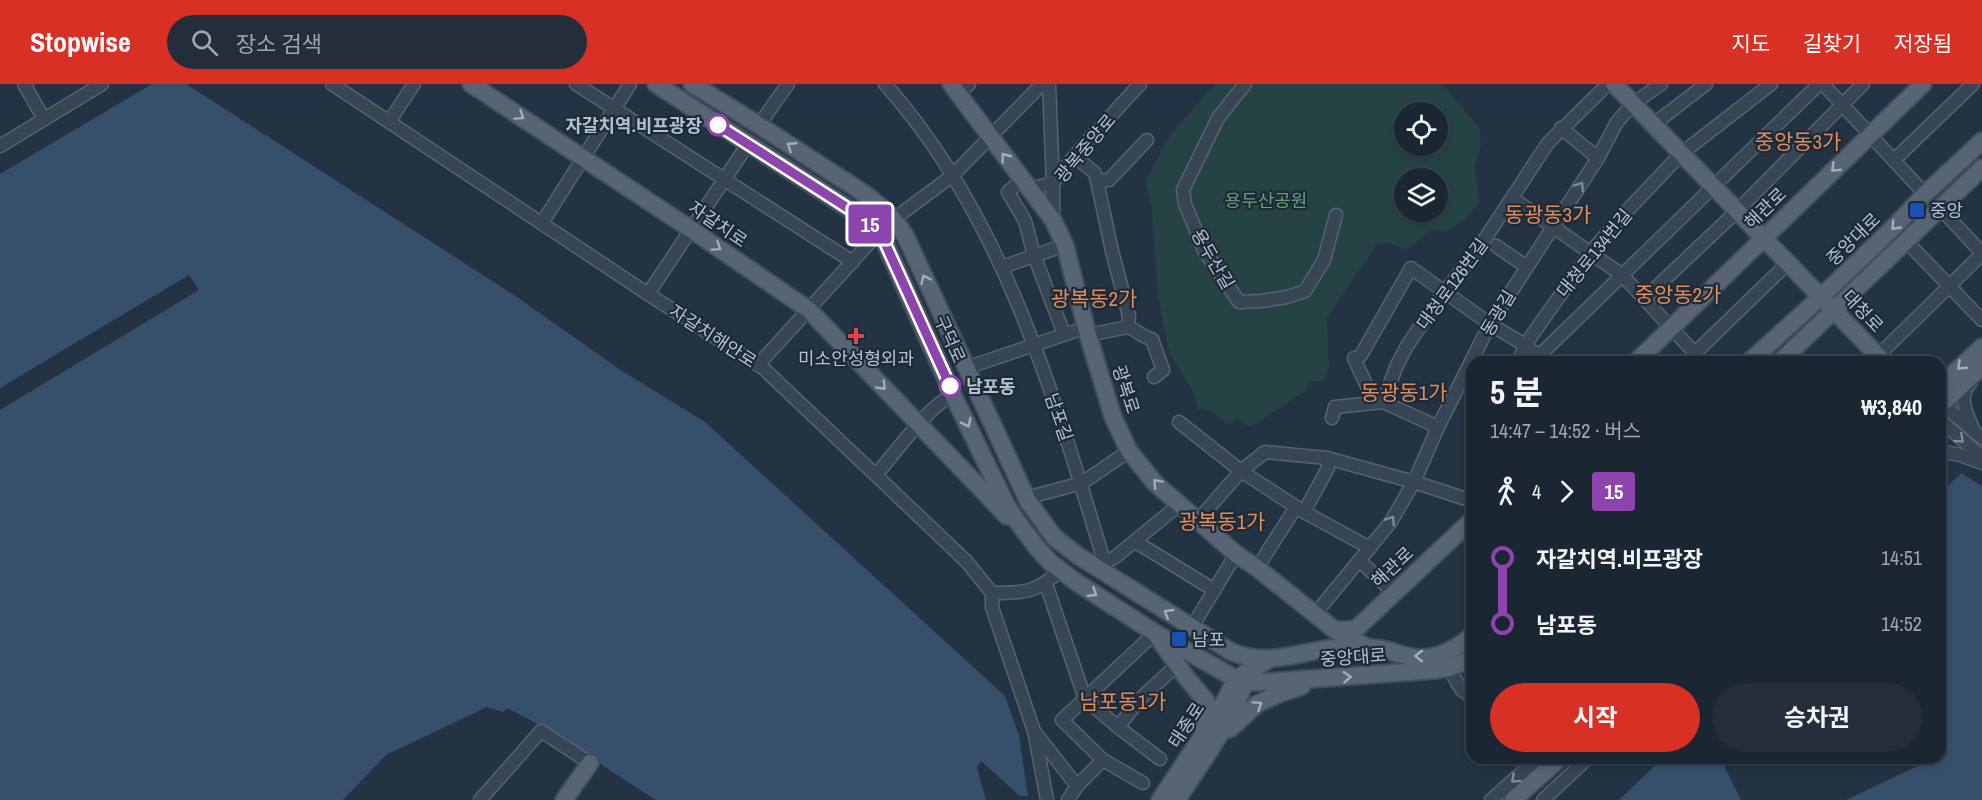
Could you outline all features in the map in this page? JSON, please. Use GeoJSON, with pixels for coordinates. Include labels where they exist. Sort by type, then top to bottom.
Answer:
{"type":"FeatureCollection","features":[{"type":"Feature","properties":{"kind":"main road","name":"자갈치로"},"geometry":{"type":"LineString","coordinates":[[471,84],[809,310],[1022,529]]}},
{"type":"Feature","properties":{"kind":"main road","name":"구덕로"},"geometry":{"type":"LineString","coordinates":[[656,84],[857,214],[880,234],[953,395],[1007,506],[1038,549],[1060,570],[1159,640],[1243,678]]}},
{"type":"Feature","properties":{"kind":"main road","name":"구덕로"},"geometry":{"type":"LineString","coordinates":[[692,84],[861,192],[881,206],[894,219],[905,235],[1028,501],[1054,537],[1101,565],[1236,654],[1253,659],[1270,659]]}},
{"type":"Feature","properties":{"kind":"main road","name":"대청로"},"geometry":{"type":"LineString","coordinates":[[1614,84],[1881,356]]}},
{"type":"Feature","properties":{"kind":"main road","name":"해관로"},"geometry":{"type":"LineString","coordinates":[[1642,356],[1923,84]]}},
{"type":"Feature","properties":{"kind":"main road","name":"광복로"},"geometry":{"type":"LineString","coordinates":[[960,88],[991,137],[1053,220],[1065,245],[1087,331],[1113,417],[1129,452],[1155,483],[1236,554],[1335,630],[1369,648]]}},
{"type":"Feature","properties":{"kind":"main road","name":"중앙대로"},"geometry":{"type":"LineString","coordinates":[[1756,356],[1822,296],[1982,141]]}},
{"type":"Feature","properties":{"kind":"main road"},"geometry":{"type":"LineString","coordinates":[[1791,356],[1835,309],[1982,168]]}},
{"type":"Feature","properties":{"kind":"main road"},"geometry":{"type":"LineString","coordinates":[[1946,380],[1982,347]]}},
{"type":"Feature","properties":{"kind":"main road"},"geometry":{"type":"LineString","coordinates":[[1946,402],[1982,366]]}},
{"type":"Feature","properties":{"kind":"main road","name":"해관로"},"geometry":{"type":"LineString","coordinates":[[1335,630],[1352,630],[1358,627],[1466,525]]}},
{"type":"Feature","properties":{"kind":"main road"},"geometry":{"type":"LineString","coordinates":[[1159,640],[1210,708],[1205,744]]}},
{"type":"Feature","properties":{"kind":"main road","name":"중앙대로"},"geometry":{"type":"LineString","coordinates":[[1270,659],[1346,647],[1385,650],[1422,658],[1451,651],[1466,640]]}},
{"type":"Feature","properties":{"kind":"main road"},"geometry":{"type":"LineString","coordinates":[[1236,654],[1243,678],[1270,659]]}},
{"type":"Feature","properties":{"kind":"main road","name":"중앙대로"},"geometry":{"type":"LineString","coordinates":[[1243,678],[1268,682],[1319,679],[1449,668],[1466,661]]}},
{"type":"Feature","properties":{"kind":"main road","name":"태종로"},"geometry":{"type":"LineString","coordinates":[[1177,800],[1221,708],[1243,678]]}},
{"type":"Feature","properties":{"kind":"main road"},"geometry":{"type":"LineString","coordinates":[[1205,744],[1226,734],[1257,704],[1276,694],[1319,679]]}},
{"type":"Feature","properties":{"kind":"main road","name":"태종로"},"geometry":{"type":"LineString","coordinates":[[1160,800],[1205,744]]}},
{"type":"Feature","properties":{"kind":"main road"},"geometry":{"type":"LineString","coordinates":[[564,800],[590,763]]}},
{"type":"Feature","properties":{"kind":"main road"},"geometry":{"type":"LineString","coordinates":[[1513,800],[1553,764]]}},
{"type":"Feature","properties":{"kind":"street"},"geometry":{"type":"LineString","coordinates":[[24,84],[44,119]]}},
{"type":"Feature","properties":{"kind":"street"},"geometry":{"type":"LineString","coordinates":[[0,146],[102,84]]}},
{"type":"Feature","properties":{"kind":"street","name":"자갈치해안로"},"geometry":{"type":"LineString","coordinates":[[332,84],[763,368],[966,561],[992,593]]}},
{"type":"Feature","properties":{"kind":"street"},"geometry":{"type":"LineString","coordinates":[[389,122],[414,84]]}},
{"type":"Feature","properties":{"kind":"street"},"geometry":{"type":"LineString","coordinates":[[576,84],[853,262]]}},
{"type":"Feature","properties":{"kind":"street"},"geometry":{"type":"LineString","coordinates":[[542,223],[630,84]]}},
{"type":"Feature","properties":{"kind":"street"},"geometry":{"type":"LineString","coordinates":[[759,125],[788,84]]}},
{"type":"Feature","properties":{"kind":"street","name":"남포길"},"geometry":{"type":"LineString","coordinates":[[885,84],[905,107],[952,175],[1002,267],[1034,344],[1082,483],[1101,565]]}},
{"type":"Feature","properties":{"kind":"street"},"geometry":{"type":"LineString","coordinates":[[894,219],[952,175],[1042,84]]}},
{"type":"Feature","properties":{"kind":"street"},"geometry":{"type":"LineString","coordinates":[[1049,84],[1053,183],[1026,184],[1008,192],[1025,221],[1034,255],[1064,334]]}},
{"type":"Feature","properties":{"kind":"street","name":"광복중앙로"},"geometry":{"type":"LineString","coordinates":[[1053,220],[1053,183],[1074,156],[1140,84]]}},
{"type":"Feature","properties":{"kind":"street","name":"용두산길"},"geometry":{"type":"LineString","coordinates":[[1245,84],[1218,118],[1183,190],[1185,204],[1204,250],[1239,302],[1262,302],[1305,291],[1324,260],[1336,215]]}},
{"type":"Feature","properties":{"kind":"street","name":"대청로126번길"},"geometry":{"type":"LineString","coordinates":[[1378,402],[1407,346],[1444,292],[1477,251],[1548,143],[1608,84]]}},
{"type":"Feature","properties":{"kind":"street","name":"동광길"},"geometry":{"type":"LineString","coordinates":[[1474,356],[1490,324],[1598,158],[1617,122],[1633,104],[1661,84]]}},
{"type":"Feature","properties":{"kind":"street"},"geometry":{"type":"LineString","coordinates":[[1654,124],[1706,84]]}},
{"type":"Feature","properties":{"kind":"street","name":"대청로134번길"},"geometry":{"type":"LineString","coordinates":[[1520,356],[1525,345],[1590,253],[1625,213],[1682,153],[1771,84]]}},
{"type":"Feature","properties":{"kind":"street"},"geometry":{"type":"LineString","coordinates":[[1545,356],[1622,275],[1821,84],[1925,194]]}},
{"type":"Feature","properties":{"kind":"street"},"geometry":{"type":"LineString","coordinates":[[1644,299],[1738,210],[1863,84]]}},
{"type":"Feature","properties":{"kind":"street"},"geometry":{"type":"LineString","coordinates":[[1894,160],[1973,84]]}},
{"type":"Feature","properties":{"kind":"street"},"geometry":{"type":"LineString","coordinates":[[1561,128],[1598,158]]}},
{"type":"Feature","properties":{"kind":"street"},"geometry":{"type":"LineString","coordinates":[[1098,181],[1109,180],[1147,140]]}},
{"type":"Feature","properties":{"kind":"street"},"geometry":{"type":"LineString","coordinates":[[648,294],[748,144]]}},
{"type":"Feature","properties":{"kind":"street"},"geometry":{"type":"LineString","coordinates":[[1074,156],[1095,173],[1098,181],[1112,251],[1129,316],[1128,327]]}},
{"type":"Feature","properties":{"kind":"street"},"geometry":{"type":"LineString","coordinates":[[1512,198],[1622,275],[1699,356]]}},
{"type":"Feature","properties":{"kind":"street"},"geometry":{"type":"LineString","coordinates":[[1885,356],[1949,286],[1982,254],[1940,208]]}},
{"type":"Feature","properties":{"kind":"street"},"geometry":{"type":"LineString","coordinates":[[758,365],[880,234]]}},
{"type":"Feature","properties":{"kind":"street"},"geometry":{"type":"LineString","coordinates":[[1906,241],[1982,320]]}},
{"type":"Feature","properties":{"kind":"street"},"geometry":{"type":"LineString","coordinates":[[1002,267],[1065,245]]}},
{"type":"Feature","properties":{"kind":"street"},"geometry":{"type":"LineString","coordinates":[[1496,246],[1527,267]]}},
{"type":"Feature","properties":{"kind":"street"},"geometry":{"type":"LineString","coordinates":[[1701,356],[1789,262]]}},
{"type":"Feature","properties":{"kind":"street"},"geometry":{"type":"LineString","coordinates":[[1378,402],[1357,357],[1411,268],[1490,324],[1540,356]]}},
{"type":"Feature","properties":{"kind":"street"},"geometry":{"type":"LineString","coordinates":[[966,368],[1064,334],[1128,327],[1136,330],[1141,337],[1152,339],[1163,369],[1154,377]]}},
{"type":"Feature","properties":{"kind":"street","name":"동광길"},"geometry":{"type":"LineString","coordinates":[[1315,614],[1390,523],[1414,482],[1466,372]]}},
{"type":"Feature","properties":{"kind":"street"},"geometry":{"type":"LineString","coordinates":[[1978,434],[1963,400],[1966,388],[1982,372]]}},
{"type":"Feature","properties":{"kind":"street"},"geometry":{"type":"LineString","coordinates":[[876,475],[926,415],[953,395]]}},
{"type":"Feature","properties":{"kind":"street"},"geometry":{"type":"LineString","coordinates":[[1332,418],[1335,407],[1378,402],[1438,427]]}},
{"type":"Feature","properties":{"kind":"street"},"geometry":{"type":"LineString","coordinates":[[1946,412],[1978,434]]}},
{"type":"Feature","properties":{"kind":"street"},"geometry":{"type":"LineString","coordinates":[[1946,415],[1982,457]]}},
{"type":"Feature","properties":{"kind":"street"},"geometry":{"type":"LineString","coordinates":[[1179,422],[1241,471],[1300,510],[1370,548]]}},
{"type":"Feature","properties":{"kind":"street"},"geometry":{"type":"LineString","coordinates":[[1028,501],[1037,495],[1082,483],[1129,452]]}},
{"type":"Feature","properties":{"kind":"street"},"geometry":{"type":"LineString","coordinates":[[1198,520],[1241,471],[1265,452],[1327,458],[1466,495]]}},
{"type":"Feature","properties":{"kind":"street"},"geometry":{"type":"LineString","coordinates":[[1946,453],[1982,463]]}},
{"type":"Feature","properties":{"kind":"street"},"geometry":{"type":"LineString","coordinates":[[1257,568],[1328,468],[1327,458]]}},
{"type":"Feature","properties":{"kind":"street"},"geometry":{"type":"LineString","coordinates":[[1101,565],[1136,542],[1179,505]]}},
{"type":"Feature","properties":{"kind":"street"},"geometry":{"type":"LineString","coordinates":[[1136,542],[1215,590]]}},
{"type":"Feature","properties":{"kind":"street"},"geometry":{"type":"LineString","coordinates":[[1192,627],[1236,554]]}},
{"type":"Feature","properties":{"kind":"street"},"geometry":{"type":"LineString","coordinates":[[1360,561],[1393,592]]}},
{"type":"Feature","properties":{"kind":"street"},"geometry":{"type":"LineString","coordinates":[[1047,800],[1034,731],[992,607],[992,593],[1019,593],[1046,584],[1060,570]]}},
{"type":"Feature","properties":{"kind":"street"},"geometry":{"type":"LineString","coordinates":[[1046,584],[1085,699],[1160,759]]}},
{"type":"Feature","properties":{"kind":"street"},"geometry":{"type":"LineString","coordinates":[[1143,783],[1103,760],[1062,720],[1159,640]]}},
{"type":"Feature","properties":{"kind":"street"},"geometry":{"type":"LineString","coordinates":[[1118,727],[1140,699],[1177,665]]}},
{"type":"Feature","properties":{"kind":"street"},"geometry":{"type":"LineString","coordinates":[[1449,668],[1461,689],[1466,693]]}},
{"type":"Feature","properties":{"kind":"street"},"geometry":{"type":"LineString","coordinates":[[480,800],[541,731],[590,763]]}},
{"type":"Feature","properties":{"kind":"street"},"geometry":{"type":"LineString","coordinates":[[1034,731],[1077,786]]}},
{"type":"Feature","properties":{"kind":"street"},"geometry":{"type":"LineString","coordinates":[[1068,800],[1077,786],[1103,760]]}},
{"type":"Feature","properties":{"kind":"street"},"geometry":{"type":"LineString","coordinates":[[1491,800],[1528,764]]}},
{"type":"Feature","properties":{"kind":"street"},"geometry":{"type":"LineString","coordinates":[[1543,800],[1582,764]]}},
{"type":"Feature","properties":{"kind":"green space","name":"용두산공원"},"geometry":{"type":"Polygon","coordinates":[[[1215,84],[1442,84],[1480,129],[1481,146],[1475,166],[1478,204],[1464,220],[1447,231],[1430,230],[1407,250],[1389,243],[1377,244],[1327,318],[1329,366],[1323,381],[1308,382],[1308,389],[1254,425],[1247,426],[1237,418],[1230,426],[1211,411],[1198,409],[1193,392],[1169,352],[1158,296],[1152,212],[1146,180],[1170,135],[1215,84]]]}},
{"type":"Feature","properties":{"kind":"water"},"geometry":{"type":"Polygon","coordinates":[[[152,84],[186,84],[517,297],[619,369],[705,422],[1005,696],[1019,736],[1028,796],[1020,796],[981,761],[977,768],[986,800],[656,800],[536,723],[507,708],[503,712],[487,707],[386,755],[343,800],[0,800],[0,410],[199,290],[189,275],[0,388],[0,174],[152,84]]]}},
{"type":"Feature","properties":{"kind":"water"},"geometry":{"type":"Polygon","coordinates":[[[1961,473],[1982,486],[1982,800],[1846,800],[1922,764],[1946,764],[1946,488],[1961,473]]]}},
{"type":"Feature","properties":{"kind":"water"},"geometry":{"type":"Polygon","coordinates":[[[1657,764],[1723,764],[1741,800],[1619,800],[1657,764]]]}},
{"type":"Feature","properties":{"kind":"bus line","name":"15"},"geometry":{"type":"LineString","coordinates":[[718,125],[872,225],[885,243],[950,386]]}},
{"type":"Feature","properties":{"kind":"place","name":"자갈치역.비프광장"},"geometry":{"type":"Point","coordinates":[718,125]}},
{"type":"Feature","properties":{"kind":"place","name":"중앙"},"geometry":{"type":"Point","coordinates":[1917,210]}},
{"type":"Feature","properties":{"kind":"place","name":"미소안성형외과"},"geometry":{"type":"Point","coordinates":[856,336]}},
{"type":"Feature","properties":{"kind":"place","name":"남포동"},"geometry":{"type":"Point","coordinates":[950,386]}},
{"type":"Feature","properties":{"kind":"place","name":"남포"},"geometry":{"type":"Point","coordinates":[1179,639]}},
{"type":"Feature","properties":{"kind":"district","name":"중앙동3가"},"geometry":{"type":"Point","coordinates":[1798,141]}},
{"type":"Feature","properties":{"kind":"district","name":"동광동3가"},"geometry":{"type":"Point","coordinates":[1548,214]}},
{"type":"Feature","properties":{"kind":"district","name":"중앙동2가"},"geometry":{"type":"Point","coordinates":[1678,294]}},
{"type":"Feature","properties":{"kind":"district","name":"광복동2가"},"geometry":{"type":"Point","coordinates":[1094,298]}},
{"type":"Feature","properties":{"kind":"district","name":"동광동1가"},"geometry":{"type":"Point","coordinates":[1404,392]}},
{"type":"Feature","properties":{"kind":"district","name":"광복동1가"},"geometry":{"type":"Point","coordinates":[1222,521]}},
{"type":"Feature","properties":{"kind":"district","name":"남포동1가"},"geometry":{"type":"Point","coordinates":[1123,701]}}]}
